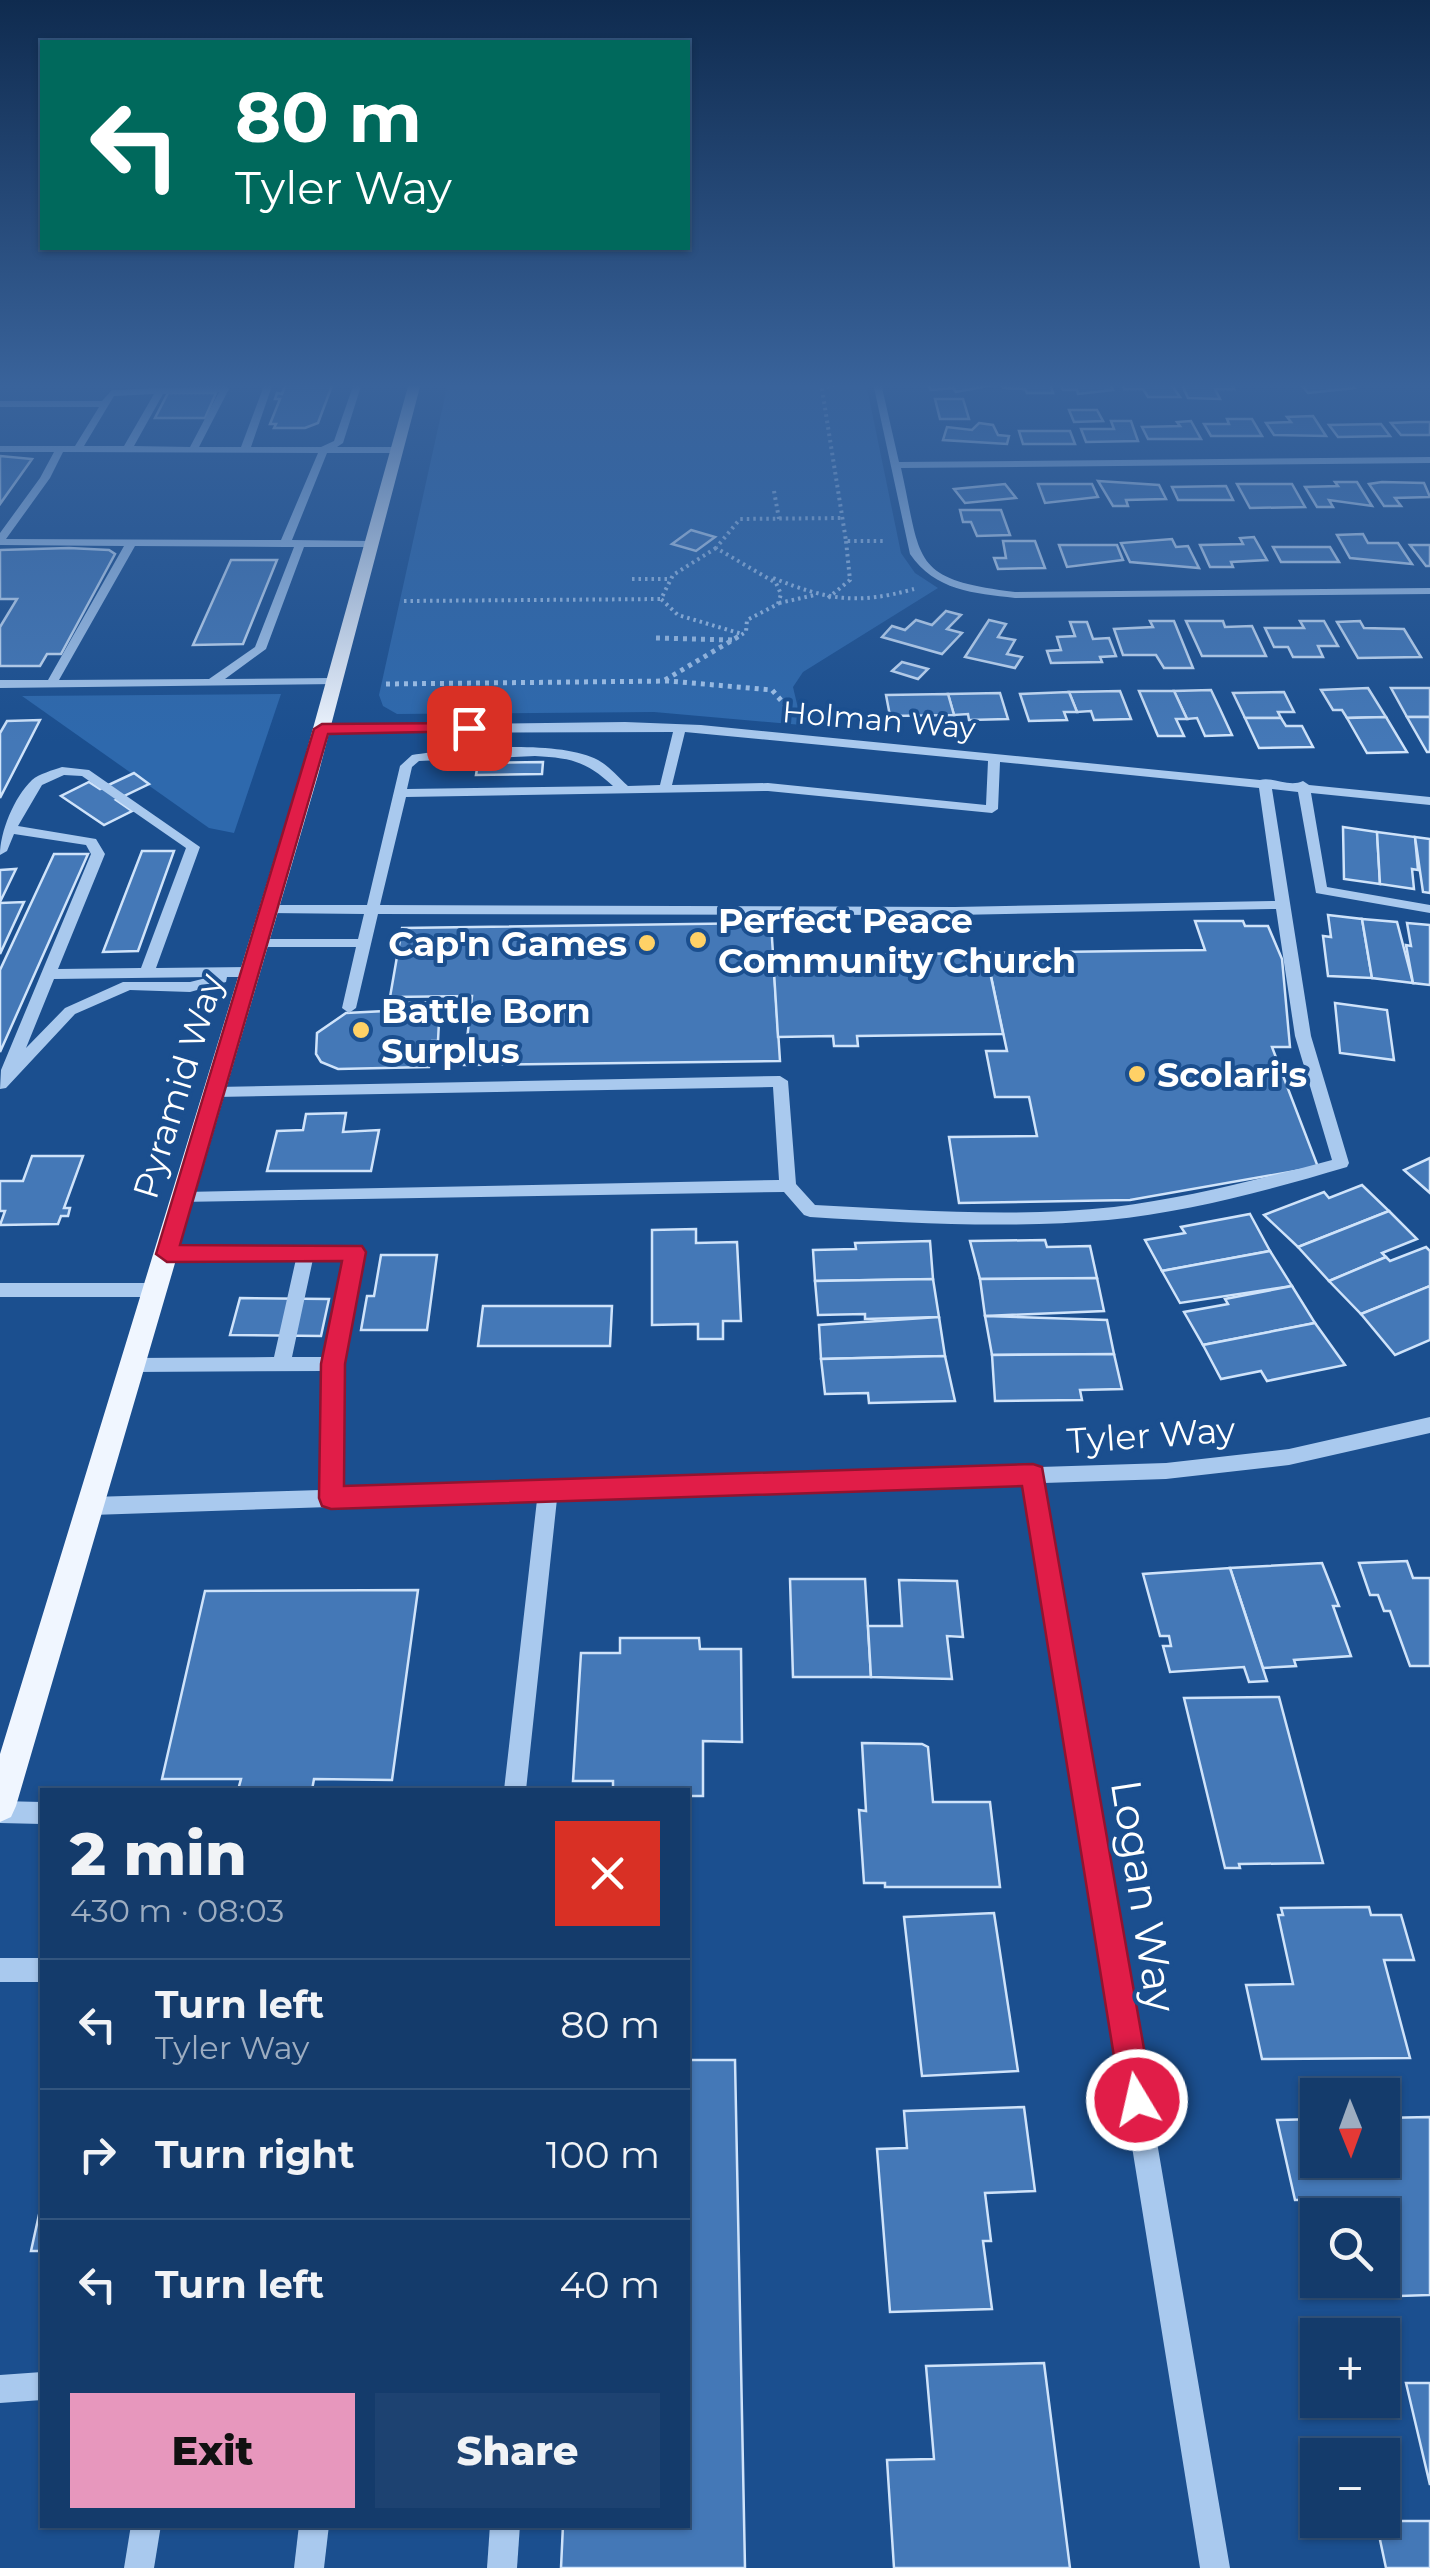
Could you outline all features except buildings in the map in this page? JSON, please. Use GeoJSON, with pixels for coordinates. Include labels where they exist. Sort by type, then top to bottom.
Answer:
{"type":"FeatureCollection","features":[{"type":"Feature","properties":{"kind":"main road","name":"Pyramid Way"},"geometry":{"type":"LineString","coordinates":[[0,1809],[216,1092],[322,729],[382,503]]}},
{"type":"Feature","properties":{"kind":"street"},"geometry":{"type":"LineString","coordinates":[[0,541],[27,503]]}},
{"type":"Feature","properties":{"kind":"street"},"geometry":{"type":"LineString","coordinates":[[284,544],[301,503]]}},
{"type":"Feature","properties":{"kind":"street"},"geometry":{"type":"LineString","coordinates":[[905,503],[915,554],[926,570],[950,584],[1015,595],[1430,592]]}},
{"type":"Feature","properties":{"kind":"street"},"geometry":{"type":"LineString","coordinates":[[0,541],[371,544]]}},
{"type":"Feature","properties":{"kind":"street"},"geometry":{"type":"LineString","coordinates":[[52,684],[131,542]]}},
{"type":"Feature","properties":{"kind":"street"},"geometry":{"type":"LineString","coordinates":[[212,682],[260,649],[300,544]]}},
{"type":"Feature","properties":{"kind":"street"},"geometry":{"type":"LineString","coordinates":[[0,684],[333,682]]}},
{"type":"Feature","properties":{"kind":"street"},"geometry":{"type":"LineString","coordinates":[[665,789],[680,728]]}},
{"type":"Feature","properties":{"kind":"street","name":"Holman Way"},"geometry":{"type":"LineString","coordinates":[[322,729],[680,728],[1430,800]]}},
{"type":"Feature","properties":{"kind":"street"},"geometry":{"type":"LineString","coordinates":[[349,1008],[406,766],[416,758],[566,753],[592,762],[624,789]]}},
{"type":"Feature","properties":{"kind":"street"},"geometry":{"type":"LineString","coordinates":[[400,793],[768,787],[992,808],[994,756]]}},
{"type":"Feature","properties":{"kind":"street"},"geometry":{"type":"LineString","coordinates":[[0,851],[38,782],[62,770],[85,773],[193,846],[147,973]]}},
{"type":"Feature","properties":{"kind":"street"},"geometry":{"type":"LineString","coordinates":[[216,1092],[780,1081],[788,1186],[810,1211],[936,1217],[1081,1216],[1237,1192],[1341,1163],[1303,1036],[1265,782]]}},
{"type":"Feature","properties":{"kind":"street"},"geometry":{"type":"LineString","coordinates":[[1303,785],[1321,890],[1430,909]]}},
{"type":"Feature","properties":{"kind":"street"},"geometry":{"type":"LineString","coordinates":[[2,1084],[98,854],[92,842],[10,829]]}},
{"type":"Feature","properties":{"kind":"street"},"geometry":{"type":"LineString","coordinates":[[269,909],[955,911],[1282,905]]}},
{"type":"Feature","properties":{"kind":"street"},"geometry":{"type":"LineString","coordinates":[[259,943],[364,944]]}},
{"type":"Feature","properties":{"kind":"street"},"geometry":{"type":"LineString","coordinates":[[49,974],[250,972]]}},
{"type":"Feature","properties":{"kind":"street"},"geometry":{"type":"LineString","coordinates":[[2,1084],[70,1011],[128,986],[190,987],[250,972]]}},
{"type":"Feature","properties":{"kind":"street"},"geometry":{"type":"LineString","coordinates":[[184,1198],[788,1186]]}},
{"type":"Feature","properties":{"kind":"street"},"geometry":{"type":"LineString","coordinates":[[167,1254],[354,1252],[333,1364],[331,1498]]}},
{"type":"Feature","properties":{"kind":"street"},"geometry":{"type":"LineString","coordinates":[[282,1364],[306,1253]]}},
{"type":"Feature","properties":{"kind":"street"},"geometry":{"type":"LineString","coordinates":[[0,1290],[156,1290]]}},
{"type":"Feature","properties":{"kind":"street"},"geometry":{"type":"LineString","coordinates":[[134,1366],[333,1364]]}},
{"type":"Feature","properties":{"kind":"street","name":"Tyler Way"},"geometry":{"type":"LineString","coordinates":[[92,1506],[1166,1471],[1290,1457],[1430,1425]]}},
{"type":"Feature","properties":{"kind":"street","name":"Logan Way"},"geometry":{"type":"LineString","coordinates":[[1033,1475],[1215,2568]]}},
{"type":"Feature","properties":{"kind":"street"},"geometry":{"type":"LineString","coordinates":[[514,1788],[548,1491]]}},
{"type":"Feature","properties":{"kind":"street"},"geometry":{"type":"LineString","coordinates":[[0,1809],[40,1813]]}},
{"type":"Feature","properties":{"kind":"street"},"geometry":{"type":"LineString","coordinates":[[0,1970],[40,1970]]}},
{"type":"Feature","properties":{"kind":"street"},"geometry":{"type":"LineString","coordinates":[[0,2388],[40,2386]]}},
{"type":"Feature","properties":{"kind":"street"},"geometry":{"type":"LineString","coordinates":[[139,2568],[146,2528]]}},
{"type":"Feature","properties":{"kind":"street"},"geometry":{"type":"LineString","coordinates":[[309,2568],[314,2528]]}},
{"type":"Feature","properties":{"kind":"street"},"geometry":{"type":"LineString","coordinates":[[502,2568],[505,2528]]}},
{"type":"Feature","properties":{"kind":"path"},"geometry":{"type":"LineString","coordinates":[[776,503],[779,519]]}},
{"type":"Feature","properties":{"kind":"path"},"geometry":{"type":"LineString","coordinates":[[828,598],[850,580],[841,503]]}},
{"type":"Feature","properties":{"kind":"path"},"geometry":{"type":"LineString","coordinates":[[661,599],[661,588],[668,579],[716,548],[740,520],[843,518]]}},
{"type":"Feature","properties":{"kind":"path"},"geometry":{"type":"LineString","coordinates":[[846,541],[895,543]]}},
{"type":"Feature","properties":{"kind":"path"},"geometry":{"type":"LineString","coordinates":[[716,548],[761,573],[828,598],[872,602],[926,585]]}},
{"type":"Feature","properties":{"kind":"path"},"geometry":{"type":"LineString","coordinates":[[761,573],[780,588],[778,604]]}},
{"type":"Feature","properties":{"kind":"path"},"geometry":{"type":"LineString","coordinates":[[632,579],[668,579]]}},
{"type":"Feature","properties":{"kind":"path"},"geometry":{"type":"LineString","coordinates":[[664,681],[743,634],[747,620],[778,604],[818,595]]}},
{"type":"Feature","properties":{"kind":"path"},"geometry":{"type":"LineString","coordinates":[[404,600],[661,599],[678,614],[743,634]]}},
{"type":"Feature","properties":{"kind":"path"},"geometry":{"type":"LineString","coordinates":[[656,638],[734,640]]}},
{"type":"Feature","properties":{"kind":"path"},"geometry":{"type":"LineString","coordinates":[[386,684],[664,681],[772,690],[799,722]]}},
{"type":"Feature","properties":{"kind":"shaded area"},"geometry":{"type":"Polygon","coordinates":[[[421,503],[891,503],[901,553],[915,573],[938,588],[803,672],[793,687],[802,725],[654,712],[397,714],[383,706],[379,695],[421,503]]]}},
{"type":"Feature","properties":{"kind":"shaded area"},"geometry":{"type":"Polygon","coordinates":[[[281,694],[234,833],[209,828],[22,696],[281,694]]]}},
{"type":"Feature","properties":{"kind":"place","name":"Perfect Peace Community Church"},"geometry":{"type":"Point","coordinates":[698,940]}},
{"type":"Feature","properties":{"kind":"place","name":"Cap'n Games"},"geometry":{"type":"Point","coordinates":[647,943]}},
{"type":"Feature","properties":{"kind":"place","name":"Battle Born Surplus"},"geometry":{"type":"Point","coordinates":[361,1030]}},
{"type":"Feature","properties":{"kind":"place","name":"Scolari's"},"geometry":{"type":"Point","coordinates":[1137,1074]}},
{"type":"Feature","properties":{"kind":"route"},"geometry":{"type":"LineString","coordinates":[[469,728],[322,729],[167,1254],[354,1252],[333,1364],[331,1498],[1033,1475],[1137,2100]]}}]}
